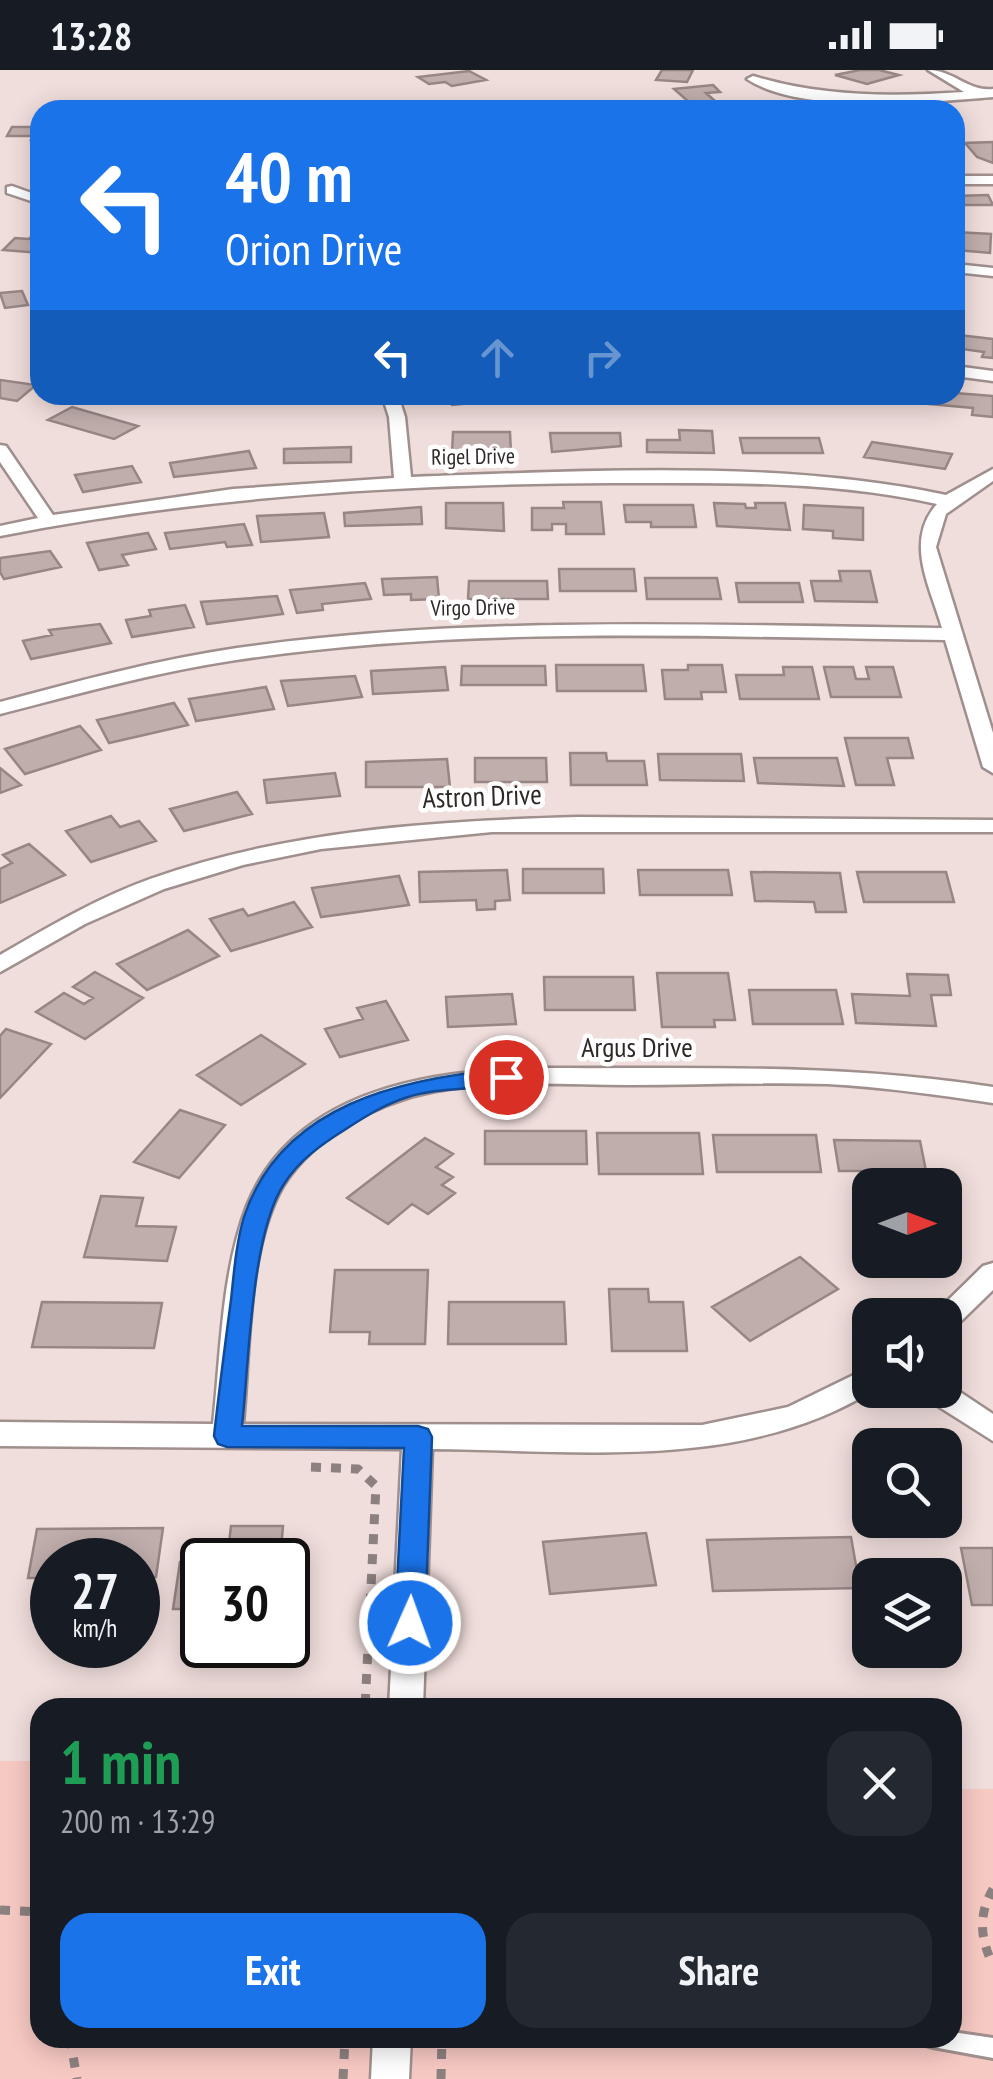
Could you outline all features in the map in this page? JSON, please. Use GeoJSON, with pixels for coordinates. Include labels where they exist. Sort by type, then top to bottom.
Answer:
{"type":"FeatureCollection","features":[{"type":"Feature","properties":{"kind":"street"},"geometry":{"type":"LineString","coordinates":[[934,70],[993,103]]}},
{"type":"Feature","properties":{"kind":"street"},"geometry":{"type":"LineString","coordinates":[[754,79],[779,90],[821,96],[993,94]]}},
{"type":"Feature","properties":{"kind":"street"},"geometry":{"type":"LineString","coordinates":[[965,180],[993,180]]}},
{"type":"Feature","properties":{"kind":"street"},"geometry":{"type":"LineString","coordinates":[[965,269],[993,272]]}},
{"type":"Feature","properties":{"kind":"street"},"geometry":{"type":"LineString","coordinates":[[965,373],[993,376]]}},
{"type":"Feature","properties":{"kind":"street"},"geometry":{"type":"LineString","coordinates":[[393,405],[403,480]]}},
{"type":"Feature","properties":{"kind":"street"},"geometry":{"type":"LineString","coordinates":[[0,450],[48,520]]}},
{"type":"Feature","properties":{"kind":"street"},"geometry":{"type":"LineString","coordinates":[[993,474],[948,501],[930,522],[927,547],[993,766]]}},
{"type":"Feature","properties":{"kind":"street","name":"Rigel Drive"},"geometry":{"type":"LineString","coordinates":[[0,531],[228,493],[403,480],[809,478],[893,487],[948,501]]}},
{"type":"Feature","properties":{"kind":"street","name":"Virgo Drive"},"geometry":{"type":"LineString","coordinates":[[0,708],[202,658],[380,636],[495,631],[954,634]]}},
{"type":"Feature","properties":{"kind":"street","name":"Astron Drive"},"geometry":{"type":"LineString","coordinates":[[0,964],[102,908],[195,872],[288,847],[354,835],[488,824],[993,826]]}},
{"type":"Feature","properties":{"kind":"street","name":"Argus Drive"},"geometry":{"type":"LineString","coordinates":[[227,1436],[248,1261],[256,1218],[270,1185],[314,1138],[371,1103],[437,1083],[506,1077],[853,1077],[993,1095]]}},
{"type":"Feature","properties":{"kind":"street"},"geometry":{"type":"LineString","coordinates":[[962,1304],[993,1274]]}},
{"type":"Feature","properties":{"kind":"street"},"geometry":{"type":"LineString","coordinates":[[0,1434],[673,1439],[727,1435],[771,1426],[816,1411],[852,1389]]}},
{"type":"Feature","properties":{"kind":"street"},"geometry":{"type":"LineString","coordinates":[[962,1408],[993,1429]]}},
{"type":"Feature","properties":{"kind":"street"},"geometry":{"type":"LineString","coordinates":[[406,1698],[418,1437]]}},
{"type":"Feature","properties":{"kind":"street"},"geometry":{"type":"LineString","coordinates":[[390,2079],[392,2048]]}},
{"type":"Feature","properties":{"kind":"lane"},"geometry":{"type":"LineString","coordinates":[[962,2043],[993,2048]]}},
{"type":"Feature","properties":{"kind":"path"},"geometry":{"type":"LineString","coordinates":[[304,1467],[358,1469],[376,1486],[365,1698]]}},
{"type":"Feature","properties":{"kind":"path"},"geometry":{"type":"LineString","coordinates":[[993,1889],[980,1916],[982,1940],[993,1965]]}},
{"type":"Feature","properties":{"kind":"path"},"geometry":{"type":"LineString","coordinates":[[0,1910],[30,1912]]}},
{"type":"Feature","properties":{"kind":"path"},"geometry":{"type":"LineString","coordinates":[[72,2048],[78,2079]]}},
{"type":"Feature","properties":{"kind":"path"},"geometry":{"type":"LineString","coordinates":[[342,2079],[344,2048]]}},
{"type":"Feature","properties":{"kind":"path"},"geometry":{"type":"LineString","coordinates":[[441,2079],[442,2048]]}},
{"type":"Feature","properties":{"kind":"shaded area"},"geometry":{"type":"Polygon","coordinates":[[[0,1761],[30,1761],[30,2048],[962,2048],[962,1789],[993,1789],[993,2079],[0,2079],[0,1761]]]}},
{"type":"Feature","properties":{"kind":"building"},"geometry":{"type":"Polygon","coordinates":[[[662,70],[693,70],[687,82],[656,80],[662,70]]]}},
{"type":"Feature","properties":{"kind":"building"},"geometry":{"type":"Polygon","coordinates":[[[860,70],[899,75],[867,84],[835,75],[860,70]]]}},
{"type":"Feature","properties":{"kind":"building"},"geometry":{"type":"Polygon","coordinates":[[[469,71],[486,80],[452,86],[445,82],[429,84],[418,77],[469,71]]]}},
{"type":"Feature","properties":{"kind":"building"},"geometry":{"type":"Polygon","coordinates":[[[713,85],[720,92],[706,93],[714,100],[687,100],[674,89],[713,85]]]}},
{"type":"Feature","properties":{"kind":"building"},"geometry":{"type":"Polygon","coordinates":[[[12,127],[30,127],[30,136],[7,136],[12,127]]]}},
{"type":"Feature","properties":{"kind":"building"},"geometry":{"type":"Polygon","coordinates":[[[993,142],[993,163],[977,157],[965,143],[993,142]]]}},
{"type":"Feature","properties":{"kind":"building"},"geometry":{"type":"Polygon","coordinates":[[[988,195],[993,205],[965,205],[965,196],[988,195]]]}},
{"type":"Feature","properties":{"kind":"building"},"geometry":{"type":"Polygon","coordinates":[[[965,233],[991,234],[990,253],[965,251],[965,233]]]}},
{"type":"Feature","properties":{"kind":"building"},"geometry":{"type":"Polygon","coordinates":[[[15,238],[29,239],[30,252],[3,250],[15,238]]]}},
{"type":"Feature","properties":{"kind":"building"},"geometry":{"type":"Polygon","coordinates":[[[22,291],[28,305],[5,308],[0,293],[22,291]]]}},
{"type":"Feature","properties":{"kind":"building"},"geometry":{"type":"Polygon","coordinates":[[[965,336],[993,339],[993,358],[982,357],[984,352],[965,349],[965,336]]]}},
{"type":"Feature","properties":{"kind":"building"},"geometry":{"type":"Polygon","coordinates":[[[0,380],[30,384],[30,390],[17,401],[0,398],[0,380]]]}},
{"type":"Feature","properties":{"kind":"building"},"geometry":{"type":"Polygon","coordinates":[[[965,394],[993,396],[993,417],[972,415],[973,408],[939,405],[965,405],[965,394]]]}},
{"type":"Feature","properties":{"kind":"building"},"geometry":{"type":"Polygon","coordinates":[[[72,407],[138,426],[114,439],[48,420],[72,407]]]}},
{"type":"Feature","properties":{"kind":"building"},"geometry":{"type":"Polygon","coordinates":[[[679,430],[712,431],[714,453],[647,452],[647,440],[680,440],[679,430]]]}},
{"type":"Feature","properties":{"kind":"building"},"geometry":{"type":"Polygon","coordinates":[[[453,432],[510,432],[511,454],[452,454],[453,432]]]}},
{"type":"Feature","properties":{"kind":"building"},"geometry":{"type":"Polygon","coordinates":[[[550,433],[620,433],[621,446],[552,452],[550,433]]]}},
{"type":"Feature","properties":{"kind":"building"},"geometry":{"type":"Polygon","coordinates":[[[740,438],[819,438],[823,453],[743,453],[740,438]]]}},
{"type":"Feature","properties":{"kind":"building"},"geometry":{"type":"Polygon","coordinates":[[[872,442],[952,454],[945,469],[864,457],[872,442]]]}},
{"type":"Feature","properties":{"kind":"building"},"geometry":{"type":"Polygon","coordinates":[[[351,447],[351,462],[284,463],[284,449],[351,447]]]}},
{"type":"Feature","properties":{"kind":"building"},"geometry":{"type":"Polygon","coordinates":[[[249,451],[256,468],[174,477],[170,463],[249,451]]]}},
{"type":"Feature","properties":{"kind":"building"},"geometry":{"type":"Polygon","coordinates":[[[132,466],[141,482],[83,492],[75,475],[132,466]]]}},
{"type":"Feature","properties":{"kind":"building"},"geometry":{"type":"Polygon","coordinates":[[[563,502],[601,502],[604,534],[566,534],[566,524],[552,524],[552,530],[532,530],[532,508],[564,508],[563,502]]]}},
{"type":"Feature","properties":{"kind":"building"},"geometry":{"type":"Polygon","coordinates":[[[446,503],[503,503],[504,531],[446,528],[446,503]]]}},
{"type":"Feature","properties":{"kind":"building"},"geometry":{"type":"Polygon","coordinates":[[[714,503],[756,508],[755,503],[785,503],[790,530],[717,526],[714,503]]]}},
{"type":"Feature","properties":{"kind":"building"},"geometry":{"type":"Polygon","coordinates":[[[624,505],[693,505],[696,527],[651,527],[651,522],[626,522],[624,505]]]}},
{"type":"Feature","properties":{"kind":"building"},"geometry":{"type":"Polygon","coordinates":[[[804,505],[863,508],[863,540],[833,538],[833,531],[803,529],[804,505]]]}},
{"type":"Feature","properties":{"kind":"building"},"geometry":{"type":"Polygon","coordinates":[[[421,507],[422,524],[345,526],[344,513],[421,507]]]}},
{"type":"Feature","properties":{"kind":"building"},"geometry":{"type":"Polygon","coordinates":[[[324,513],[329,537],[261,542],[257,516],[324,513]]]}},
{"type":"Feature","properties":{"kind":"building"},"geometry":{"type":"Polygon","coordinates":[[[244,524],[252,545],[227,547],[225,542],[170,549],[165,533],[244,524]]]}},
{"type":"Feature","properties":{"kind":"building"},"geometry":{"type":"Polygon","coordinates":[[[148,533],[156,549],[122,555],[128,565],[99,570],[87,543],[148,533]]]}},
{"type":"Feature","properties":{"kind":"building"},"geometry":{"type":"Polygon","coordinates":[[[50,551],[61,567],[4,579],[0,572],[0,558],[50,551]]]}},
{"type":"Feature","properties":{"kind":"building"},"geometry":{"type":"Polygon","coordinates":[[[559,569],[634,569],[636,591],[560,591],[559,569]]]}},
{"type":"Feature","properties":{"kind":"building"},"geometry":{"type":"Polygon","coordinates":[[[839,571],[870,571],[877,602],[815,601],[811,581],[841,581],[839,571]]]}},
{"type":"Feature","properties":{"kind":"building"},"geometry":{"type":"Polygon","coordinates":[[[437,577],[439,599],[411,600],[411,594],[384,595],[382,579],[437,577]]]}},
{"type":"Feature","properties":{"kind":"building"},"geometry":{"type":"Polygon","coordinates":[[[645,578],[717,578],[721,599],[647,599],[645,578]]]}},
{"type":"Feature","properties":{"kind":"building"},"geometry":{"type":"Polygon","coordinates":[[[469,581],[547,581],[548,599],[468,599],[469,581]]]}},
{"type":"Feature","properties":{"kind":"building"},"geometry":{"type":"Polygon","coordinates":[[[365,583],[371,599],[322,604],[323,610],[297,613],[290,590],[365,583]]]}},
{"type":"Feature","properties":{"kind":"building"},"geometry":{"type":"Polygon","coordinates":[[[736,583],[799,583],[803,602],[739,602],[736,583]]]}},
{"type":"Feature","properties":{"kind":"building"},"geometry":{"type":"Polygon","coordinates":[[[277,596],[283,614],[207,624],[201,602],[277,596]]]}},
{"type":"Feature","properties":{"kind":"building"},"geometry":{"type":"Polygon","coordinates":[[[185,605],[194,627],[132,637],[126,620],[151,616],[149,610],[185,605]]]}},
{"type":"Feature","properties":{"kind":"building"},"geometry":{"type":"Polygon","coordinates":[[[100,624],[111,643],[31,659],[23,641],[52,635],[49,630],[100,624]]]}},
{"type":"Feature","properties":{"kind":"building"},"geometry":{"type":"Polygon","coordinates":[[[556,665],[643,665],[646,691],[557,691],[556,665]]]}},
{"type":"Feature","properties":{"kind":"building"},"geometry":{"type":"Polygon","coordinates":[[[688,665],[722,665],[726,692],[701,692],[702,699],[665,699],[662,670],[688,670],[688,665]]]}},
{"type":"Feature","properties":{"kind":"building"},"geometry":{"type":"Polygon","coordinates":[[[462,666],[545,666],[546,685],[461,685],[462,666]]]}},
{"type":"Feature","properties":{"kind":"building"},"geometry":{"type":"Polygon","coordinates":[[[445,667],[448,690],[373,694],[371,671],[445,667]]]}},
{"type":"Feature","properties":{"kind":"building"},"geometry":{"type":"Polygon","coordinates":[[[783,667],[812,667],[819,699],[740,699],[736,675],[784,675],[783,667]]]}},
{"type":"Feature","properties":{"kind":"building"},"geometry":{"type":"Polygon","coordinates":[[[824,667],[853,667],[856,679],[869,679],[866,667],[893,667],[901,697],[831,697],[824,667]]]}},
{"type":"Feature","properties":{"kind":"building"},"geometry":{"type":"Polygon","coordinates":[[[355,676],[362,697],[288,706],[281,681],[355,676]]]}},
{"type":"Feature","properties":{"kind":"building"},"geometry":{"type":"Polygon","coordinates":[[[266,687],[274,709],[196,721],[189,699],[266,687]]]}},
{"type":"Feature","properties":{"kind":"building"},"geometry":{"type":"Polygon","coordinates":[[[174,703],[188,725],[109,743],[97,720],[174,703]]]}},
{"type":"Feature","properties":{"kind":"building"},"geometry":{"type":"Polygon","coordinates":[[[80,726],[101,750],[25,774],[5,749],[80,726]]]}},
{"type":"Feature","properties":{"kind":"building"},"geometry":{"type":"Polygon","coordinates":[[[845,738],[908,738],[913,758],[887,758],[894,785],[856,785],[845,738]]]}},
{"type":"Feature","properties":{"kind":"building"},"geometry":{"type":"Polygon","coordinates":[[[570,753],[606,753],[607,761],[644,761],[647,785],[571,785],[570,753]]]}},
{"type":"Feature","properties":{"kind":"building"},"geometry":{"type":"Polygon","coordinates":[[[658,754],[741,754],[744,781],[660,780],[658,754]]]}},
{"type":"Feature","properties":{"kind":"building"},"geometry":{"type":"Polygon","coordinates":[[[475,758],[546,758],[547,782],[475,782],[475,758]]]}},
{"type":"Feature","properties":{"kind":"building"},"geometry":{"type":"Polygon","coordinates":[[[754,758],[837,758],[844,786],[758,783],[754,758]]]}},
{"type":"Feature","properties":{"kind":"building"},"geometry":{"type":"Polygon","coordinates":[[[447,759],[450,787],[366,787],[366,762],[447,759]]]}},
{"type":"Feature","properties":{"kind":"building"},"geometry":{"type":"Polygon","coordinates":[[[0,768],[21,785],[0,793],[0,768]]]}},
{"type":"Feature","properties":{"kind":"building"},"geometry":{"type":"Polygon","coordinates":[[[335,773],[340,796],[267,803],[264,780],[335,773]]]}},
{"type":"Feature","properties":{"kind":"building"},"geometry":{"type":"Polygon","coordinates":[[[237,792],[252,814],[184,831],[170,809],[237,792]]]}},
{"type":"Feature","properties":{"kind":"building"},"geometry":{"type":"Polygon","coordinates":[[[111,816],[120,827],[139,821],[156,841],[91,862],[66,831],[111,816]]]}},
{"type":"Feature","properties":{"kind":"building"},"geometry":{"type":"Polygon","coordinates":[[[29,844],[65,875],[0,903],[0,869],[12,863],[3,855],[29,844]]]}},
{"type":"Feature","properties":{"kind":"building"},"geometry":{"type":"Polygon","coordinates":[[[523,869],[603,869],[604,893],[523,893],[523,869]]]}},
{"type":"Feature","properties":{"kind":"building"},"geometry":{"type":"Polygon","coordinates":[[[507,870],[510,900],[495,901],[495,909],[477,910],[476,900],[420,902],[419,872],[507,870]]]}},
{"type":"Feature","properties":{"kind":"building"},"geometry":{"type":"Polygon","coordinates":[[[638,870],[728,870],[732,895],[640,895],[638,870]]]}},
{"type":"Feature","properties":{"kind":"building"},"geometry":{"type":"Polygon","coordinates":[[[751,872],[840,873],[846,912],[816,912],[814,902],[755,901],[751,872]]]}},
{"type":"Feature","properties":{"kind":"building"},"geometry":{"type":"Polygon","coordinates":[[[857,872],[946,872],[954,902],[864,902],[857,872]]]}},
{"type":"Feature","properties":{"kind":"building"},"geometry":{"type":"Polygon","coordinates":[[[399,876],[409,905],[321,917],[312,888],[399,876]]]}},
{"type":"Feature","properties":{"kind":"building"},"geometry":{"type":"Polygon","coordinates":[[[294,902],[312,927],[231,951],[210,919],[243,909],[248,916],[294,902]]]}},
{"type":"Feature","properties":{"kind":"building"},"geometry":{"type":"Polygon","coordinates":[[[188,930],[219,956],[147,990],[117,964],[188,930]]]}},
{"type":"Feature","properties":{"kind":"building"},"geometry":{"type":"Polygon","coordinates":[[[95,972],[143,998],[85,1039],[36,1012],[64,993],[84,1004],[93,998],[73,987],[95,972]]]}},
{"type":"Feature","properties":{"kind":"building"},"geometry":{"type":"Polygon","coordinates":[[[657,973],[728,973],[735,1020],[714,1020],[715,1027],[662,1027],[657,973]]]}},
{"type":"Feature","properties":{"kind":"building"},"geometry":{"type":"Polygon","coordinates":[[[907,974],[948,975],[951,995],[931,995],[936,1026],[856,1023],[852,994],[910,996],[907,974]]]}},
{"type":"Feature","properties":{"kind":"building"},"geometry":{"type":"Polygon","coordinates":[[[544,977],[633,977],[635,1010],[545,1010],[544,977]]]}},
{"type":"Feature","properties":{"kind":"building"},"geometry":{"type":"Polygon","coordinates":[[[749,990],[836,990],[843,1024],[753,1024],[749,990]]]}},
{"type":"Feature","properties":{"kind":"building"},"geometry":{"type":"Polygon","coordinates":[[[512,994],[516,1024],[448,1027],[446,997],[512,994]]]}},
{"type":"Feature","properties":{"kind":"building"},"geometry":{"type":"Polygon","coordinates":[[[386,1001],[408,1040],[340,1057],[325,1029],[363,1019],[357,1008],[386,1001]]]}},
{"type":"Feature","properties":{"kind":"building"},"geometry":{"type":"Polygon","coordinates":[[[6,1029],[51,1044],[0,1098],[0,1036],[6,1029]]]}},
{"type":"Feature","properties":{"kind":"building"},"geometry":{"type":"Polygon","coordinates":[[[261,1035],[305,1064],[241,1105],[197,1075],[261,1035]]]}},
{"type":"Feature","properties":{"kind":"building"},"geometry":{"type":"Polygon","coordinates":[[[180,1110],[225,1125],[179,1178],[134,1162],[180,1110]]]}},
{"type":"Feature","properties":{"kind":"building"},"geometry":{"type":"Polygon","coordinates":[[[485,1131],[586,1131],[587,1164],[485,1164],[485,1131]]]}},
{"type":"Feature","properties":{"kind":"building"},"geometry":{"type":"Polygon","coordinates":[[[597,1133],[699,1133],[703,1174],[599,1174],[597,1133]]]}},
{"type":"Feature","properties":{"kind":"building"},"geometry":{"type":"Polygon","coordinates":[[[713,1135],[816,1135],[821,1172],[717,1172],[713,1135]]]}},
{"type":"Feature","properties":{"kind":"building"},"geometry":{"type":"Polygon","coordinates":[[[425,1138],[453,1154],[436,1167],[453,1177],[442,1185],[455,1193],[428,1214],[412,1204],[388,1224],[347,1198],[425,1138]]]}},
{"type":"Feature","properties":{"kind":"building"},"geometry":{"type":"Polygon","coordinates":[[[834,1140],[920,1141],[925,1168],[852,1168],[839,1171],[834,1140]]]}},
{"type":"Feature","properties":{"kind":"building"},"geometry":{"type":"Polygon","coordinates":[[[101,1196],[143,1198],[136,1226],[176,1227],[167,1261],[84,1257],[101,1196]]]}},
{"type":"Feature","properties":{"kind":"building"},"geometry":{"type":"Polygon","coordinates":[[[800,1257],[838,1289],[750,1341],[712,1307],[800,1257]]]}},
{"type":"Feature","properties":{"kind":"building"},"geometry":{"type":"Polygon","coordinates":[[[335,1270],[428,1270],[425,1344],[369,1344],[370,1332],[330,1332],[335,1270]]]}},
{"type":"Feature","properties":{"kind":"building"},"geometry":{"type":"Polygon","coordinates":[[[609,1289],[648,1289],[649,1302],[683,1302],[687,1351],[612,1351],[609,1289]]]}},
{"type":"Feature","properties":{"kind":"building"},"geometry":{"type":"Polygon","coordinates":[[[42,1302],[162,1303],[154,1348],[32,1347],[42,1302]]]}},
{"type":"Feature","properties":{"kind":"building"},"geometry":{"type":"Polygon","coordinates":[[[449,1302],[564,1302],[566,1344],[448,1344],[449,1302]]]}},
{"type":"Feature","properties":{"kind":"building"},"geometry":{"type":"Polygon","coordinates":[[[231,1526],[283,1526],[282,1538],[230,1538],[231,1526]]]}},
{"type":"Feature","properties":{"kind":"building"},"geometry":{"type":"Polygon","coordinates":[[[163,1528],[160,1549],[160,1538],[35,1538],[37,1529],[163,1528]]]}},
{"type":"Feature","properties":{"kind":"building"},"geometry":{"type":"Polygon","coordinates":[[[646,1533],[656,1585],[550,1594],[543,1542],[646,1533]]]}},
{"type":"Feature","properties":{"kind":"building"},"geometry":{"type":"Polygon","coordinates":[[[851,1537],[855,1558],[852,1588],[713,1591],[707,1540],[851,1537]]]}},
{"type":"Feature","properties":{"kind":"building"},"geometry":{"type":"Polygon","coordinates":[[[961,1548],[993,1548],[993,1605],[972,1605],[961,1548]]]}},
{"type":"Feature","properties":{"kind":"building"},"geometry":{"type":"Polygon","coordinates":[[[180,1562],[180,1609],[173,1609],[180,1562]]]}},
{"type":"Feature","properties":{"kind":"route"},"geometry":{"type":"LineString","coordinates":[[410,1623],[418,1437],[227,1436],[248,1261],[256,1218],[270,1185],[314,1138],[341,1119],[401,1091],[437,1083],[506,1077]]}}]}
